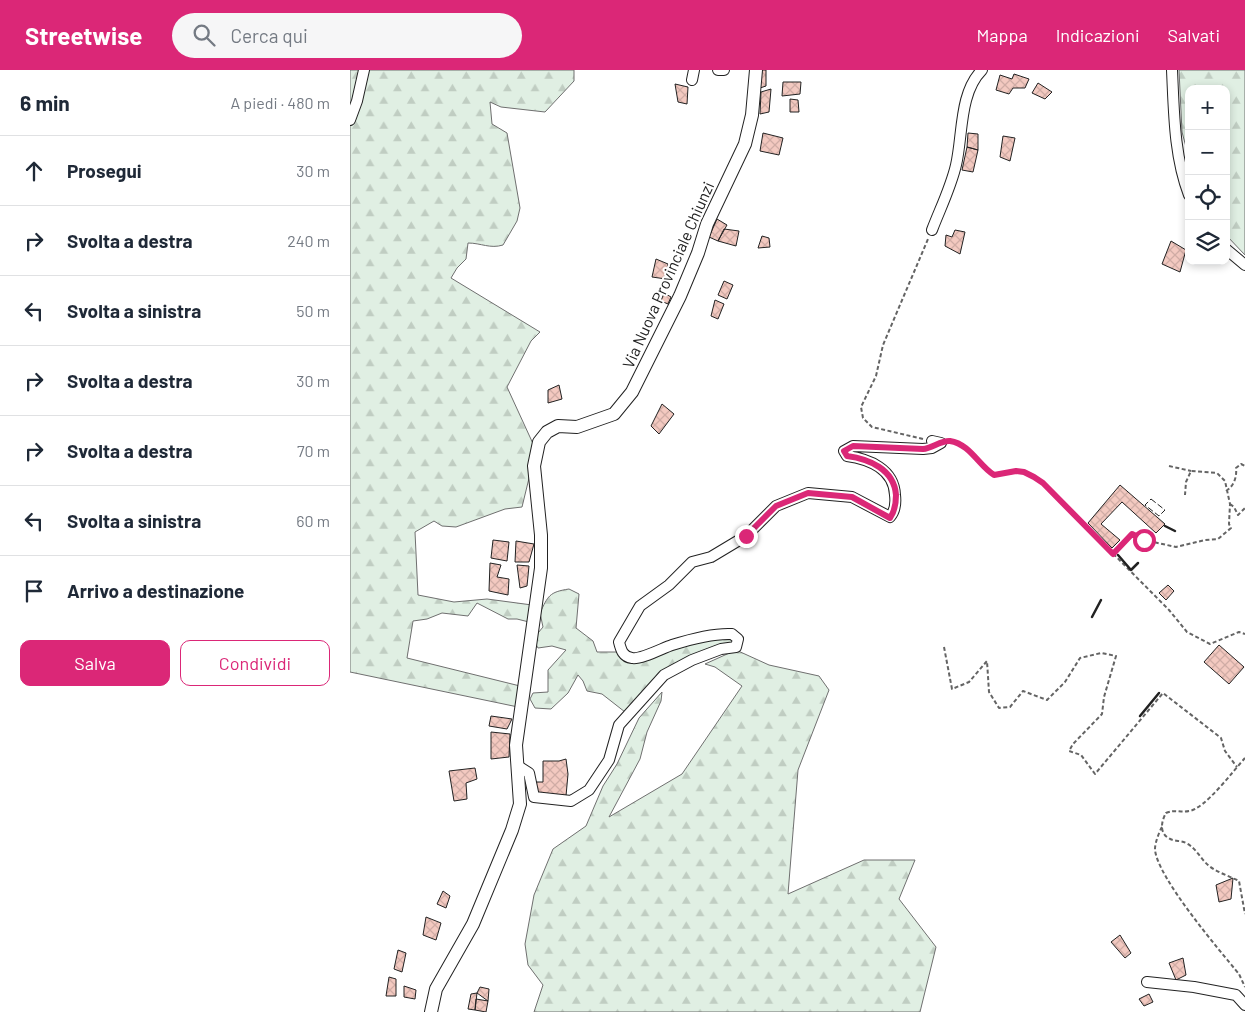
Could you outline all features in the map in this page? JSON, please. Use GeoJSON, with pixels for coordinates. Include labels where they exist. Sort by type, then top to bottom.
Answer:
{"type":"FeatureCollection","features":[{"type":"Feature","properties":{"kind":"main road","name":"Via Nuova Provinciale Chiunzi"},"geometry":{"type":"LineString","coordinates":[[431,1012],[436,989],[473,924],[512,830],[520,804],[516,745],[541,568],[541,535],[534,466],[539,442],[547,432],[558,426],[577,427],[614,414],[632,392],[680,296],[698,253],[707,224],[744,144],[752,115],[756,70]]}},
{"type":"Feature","properties":{"kind":"street"},"geometry":{"type":"LineString","coordinates":[[350,120],[357,101],[364,70]]}},
{"type":"Feature","properties":{"kind":"street"},"geometry":{"type":"LineString","coordinates":[[718,70],[724,70]]}},
{"type":"Feature","properties":{"kind":"street"},"geometry":{"type":"LineString","coordinates":[[932,230],[956,166],[967,100],[974,78],[982,70]]}},
{"type":"Feature","properties":{"kind":"street"},"geometry":{"type":"LineString","coordinates":[[1172,70],[1175,133],[1185,186]]}},
{"type":"Feature","properties":{"kind":"street"},"geometry":{"type":"LineString","coordinates":[[1230,252],[1245,265]]}},
{"type":"Feature","properties":{"kind":"street"},"geometry":{"type":"LineString","coordinates":[[518,766],[529,773],[534,797],[572,801],[589,790],[609,760],[619,725],[664,675],[692,660],[721,649],[736,647],[738,639],[732,634],[720,633],[674,645],[635,659],[627,657],[622,652],[619,642],[640,606],[669,585],[692,562],[710,557],[746,536],[776,506],[808,493],[852,497],[890,518],[894,511],[896,497],[894,483],[884,470],[862,458],[847,456],[844,451],[853,446],[923,449],[932,448],[937,442]]}},
{"type":"Feature","properties":{"kind":"street"},"geometry":{"type":"LineString","coordinates":[[1147,982],[1194,987],[1236,995],[1245,1005]]}},
{"type":"Feature","properties":{"kind":"path"},"geometry":{"type":"LineString","coordinates":[[932,230],[883,345],[876,376],[861,407],[863,418],[872,427],[937,442],[949,441],[968,449],[986,470],[994,475],[1016,471],[1024,472],[1034,477],[1043,483],[1169,610],[1187,632],[1210,644],[1239,632],[1245,634]]}},
{"type":"Feature","properties":{"kind":"path"},"geometry":{"type":"LineString","coordinates":[[1226,491],[1232,487],[1237,476],[1236,468],[1241,464],[1245,466]]}},
{"type":"Feature","properties":{"kind":"path"},"geometry":{"type":"LineString","coordinates":[[1113,554],[1132,534],[1144,540],[1176,547],[1218,539],[1231,528],[1229,524],[1230,504],[1225,481],[1217,473],[1191,471],[1169,466]]}},
{"type":"Feature","properties":{"kind":"path"},"geometry":{"type":"LineString","coordinates":[[1185,495],[1186,482],[1191,471]]}},
{"type":"Feature","properties":{"kind":"path"},"geometry":{"type":"LineString","coordinates":[[1230,504],[1238,514],[1245,508]]}},
{"type":"Feature","properties":{"kind":"path"},"geometry":{"type":"LineString","coordinates":[[944,647],[952,689],[970,682],[987,661],[989,692],[999,708],[1010,707],[1024,691],[1047,700],[1065,682],[1080,658],[1101,653],[1116,656],[1104,696],[1102,714],[1073,744],[1069,751],[1081,756],[1095,774],[1163,693],[1221,738],[1225,750],[1237,767]]}},
{"type":"Feature","properties":{"kind":"path"},"geometry":{"type":"LineString","coordinates":[[1245,758],[1204,803],[1189,812],[1172,810],[1166,813],[1161,821],[1166,837],[1184,842],[1199,853],[1208,865],[1239,881],[1245,914]]}},
{"type":"Feature","properties":{"kind":"path"},"geometry":{"type":"LineString","coordinates":[[1162,827],[1155,849],[1163,873],[1183,903],[1239,974],[1245,987]]}},
{"type":"Feature","properties":{"kind":"green space"},"geometry":{"type":"Polygon","coordinates":[[[350,70],[574,70],[574,81],[545,112],[501,107],[490,102],[492,124],[507,133],[520,208],[517,221],[503,245],[494,246],[468,243],[466,259],[451,278],[540,332],[531,341],[507,387],[535,448],[522,507],[505,509],[456,527],[442,526],[434,521],[415,532],[418,595],[454,602],[487,599],[532,605],[529,622],[508,619],[477,603],[468,616],[442,613],[427,619],[413,621],[407,658],[520,686],[518,707],[350,672],[350,70]]]}},
{"type":"Feature","properties":{"kind":"green space"},"geometry":{"type":"Polygon","coordinates":[[[1179,70],[1245,70],[1245,255],[1230,239],[1230,85],[1185,85],[1185,143],[1182,132],[1179,70]]]}},
{"type":"Feature","properties":{"kind":"green space"},"geometry":{"type":"Polygon","coordinates":[[[569,589],[579,594],[576,628],[593,641],[597,652],[622,652],[627,657],[732,634],[736,647],[664,675],[625,712],[602,694],[587,691],[578,675],[568,693],[551,709],[535,708],[530,699],[533,693],[548,692],[548,670],[566,650],[552,646],[538,648],[533,639],[543,627],[540,613],[553,593],[569,589]]]}},
{"type":"Feature","properties":{"kind":"green space"},"geometry":{"type":"Polygon","coordinates":[[[736,650],[769,665],[819,676],[829,690],[798,770],[788,894],[864,860],[915,860],[899,899],[936,947],[920,1012],[534,1012],[543,985],[528,965],[525,944],[534,895],[553,849],[586,826],[603,786],[617,764],[639,718],[662,692],[661,701],[647,732],[640,759],[609,817],[682,774],[742,686],[715,667],[705,664],[736,650]]]}},
{"type":"Feature","properties":{"kind":"building"},"geometry":{"type":"Polygon","coordinates":[[[760,70],[766,70],[766,86],[760,88],[760,70]]]}},
{"type":"Feature","properties":{"kind":"building"},"geometry":{"type":"Polygon","coordinates":[[[1014,74],[1029,79],[1025,88],[1013,88],[1009,94],[996,90],[1000,75],[1012,79],[1014,74]]]}},
{"type":"Feature","properties":{"kind":"building"},"geometry":{"type":"Polygon","coordinates":[[[783,82],[801,82],[800,94],[782,96],[783,82]]]}},
{"type":"Feature","properties":{"kind":"building"},"geometry":{"type":"Polygon","coordinates":[[[1038,83],[1052,92],[1045,99],[1032,93],[1038,83]]]}},
{"type":"Feature","properties":{"kind":"building"},"geometry":{"type":"Polygon","coordinates":[[[675,84],[688,87],[687,104],[678,102],[675,84]]]}},
{"type":"Feature","properties":{"kind":"building"},"geometry":{"type":"Polygon","coordinates":[[[771,89],[769,112],[760,114],[761,92],[771,89]]]}},
{"type":"Feature","properties":{"kind":"building"},"geometry":{"type":"Polygon","coordinates":[[[790,99],[798,100],[799,112],[790,112],[790,99]]]}},
{"type":"Feature","properties":{"kind":"building"},"geometry":{"type":"Polygon","coordinates":[[[763,133],[783,138],[779,155],[760,151],[763,133]]]}},
{"type":"Feature","properties":{"kind":"building"},"geometry":{"type":"Polygon","coordinates":[[[968,133],[978,134],[978,150],[967,147],[968,133]]]}},
{"type":"Feature","properties":{"kind":"building"},"geometry":{"type":"Polygon","coordinates":[[[1003,136],[1015,138],[1010,161],[1000,157],[1003,136]]]}},
{"type":"Feature","properties":{"kind":"building"},"geometry":{"type":"Polygon","coordinates":[[[967,147],[978,150],[973,172],[962,170],[967,147]]]}},
{"type":"Feature","properties":{"kind":"building"},"geometry":{"type":"Polygon","coordinates":[[[717,219],[727,225],[718,241],[709,237],[717,219]]]}},
{"type":"Feature","properties":{"kind":"building"},"geometry":{"type":"Polygon","coordinates":[[[724,229],[739,231],[736,246],[718,241],[724,229]]]}},
{"type":"Feature","properties":{"kind":"building"},"geometry":{"type":"Polygon","coordinates":[[[955,230],[965,232],[960,254],[945,246],[946,235],[952,237],[955,230]]]}},
{"type":"Feature","properties":{"kind":"building"},"geometry":{"type":"Polygon","coordinates":[[[762,236],[769,238],[770,247],[758,248],[762,236]]]}},
{"type":"Feature","properties":{"kind":"building"},"geometry":{"type":"Polygon","coordinates":[[[1171,241],[1185,249],[1180,272],[1162,264],[1171,241]]]}},
{"type":"Feature","properties":{"kind":"building"},"geometry":{"type":"Polygon","coordinates":[[[656,259],[668,264],[666,279],[652,277],[656,259]]]}},
{"type":"Feature","properties":{"kind":"building"},"geometry":{"type":"Polygon","coordinates":[[[724,281],[733,285],[727,299],[718,295],[724,281]]]}},
{"type":"Feature","properties":{"kind":"building"},"geometry":{"type":"Polygon","coordinates":[[[664,293],[671,297],[668,304],[661,301],[664,293]]]}},
{"type":"Feature","properties":{"kind":"building"},"geometry":{"type":"Polygon","coordinates":[[[715,300],[724,304],[718,319],[711,316],[715,300]]]}},
{"type":"Feature","properties":{"kind":"building"},"geometry":{"type":"Polygon","coordinates":[[[559,385],[562,399],[548,403],[548,390],[559,385]]]}},
{"type":"Feature","properties":{"kind":"building"},"geometry":{"type":"Polygon","coordinates":[[[662,404],[674,414],[659,434],[651,426],[662,404]]]}},
{"type":"Feature","properties":{"kind":"building"},"geometry":{"type":"Polygon","coordinates":[[[1120,485],[1165,524],[1156,533],[1122,502],[1101,524],[1120,540],[1112,548],[1088,523],[1120,485]]]}},
{"type":"Feature","properties":{"kind":"building"},"geometry":{"type":"Polygon","coordinates":[[[493,540],[509,542],[507,561],[491,558],[493,540]]]}},
{"type":"Feature","properties":{"kind":"building"},"geometry":{"type":"Polygon","coordinates":[[[516,541],[534,544],[529,562],[515,562],[516,541]]]}},
{"type":"Feature","properties":{"kind":"building"},"geometry":{"type":"Polygon","coordinates":[[[490,563],[501,565],[497,577],[509,579],[508,595],[489,591],[490,563]]]}},
{"type":"Feature","properties":{"kind":"building"},"geometry":{"type":"Polygon","coordinates":[[[517,565],[529,566],[527,586],[520,588],[517,565]]]}},
{"type":"Feature","properties":{"kind":"building"},"geometry":{"type":"Polygon","coordinates":[[[1168,585],[1174,591],[1166,600],[1159,593],[1168,585]]]}},
{"type":"Feature","properties":{"kind":"building"},"geometry":{"type":"Polygon","coordinates":[[[1219,645],[1244,667],[1229,684],[1204,662],[1219,645]]]}},
{"type":"Feature","properties":{"kind":"building"},"geometry":{"type":"Polygon","coordinates":[[[491,716],[512,719],[507,729],[489,726],[491,716]]]}},
{"type":"Feature","properties":{"kind":"building"},"geometry":{"type":"Polygon","coordinates":[[[491,732],[510,734],[509,757],[491,759],[491,732]]]}},
{"type":"Feature","properties":{"kind":"building"},"geometry":{"type":"Polygon","coordinates":[[[566,759],[568,774],[566,796],[537,793],[536,782],[543,782],[543,761],[566,759]]]}},
{"type":"Feature","properties":{"kind":"building"},"geometry":{"type":"Polygon","coordinates":[[[475,768],[477,779],[466,783],[467,799],[454,801],[449,771],[475,768]]]}},
{"type":"Feature","properties":{"kind":"building"},"geometry":{"type":"Polygon","coordinates":[[[1233,878],[1231,899],[1219,902],[1216,885],[1233,878]]]}},
{"type":"Feature","properties":{"kind":"building"},"geometry":{"type":"Polygon","coordinates":[[[443,891],[450,896],[446,908],[437,904],[443,891]]]}},
{"type":"Feature","properties":{"kind":"building"},"geometry":{"type":"Polygon","coordinates":[[[426,917],[441,923],[436,940],[423,935],[426,917]]]}},
{"type":"Feature","properties":{"kind":"building"},"geometry":{"type":"Polygon","coordinates":[[[1120,935],[1131,953],[1125,958],[1111,942],[1120,935]]]}},
{"type":"Feature","properties":{"kind":"building"},"geometry":{"type":"Polygon","coordinates":[[[398,950],[406,953],[402,972],[394,969],[398,950]]]}},
{"type":"Feature","properties":{"kind":"building"},"geometry":{"type":"Polygon","coordinates":[[[1183,958],[1186,975],[1176,980],[1169,963],[1183,958]]]}},
{"type":"Feature","properties":{"kind":"building"},"geometry":{"type":"Polygon","coordinates":[[[389,977],[396,979],[396,996],[386,996],[389,977]]]}},
{"type":"Feature","properties":{"kind":"building"},"geometry":{"type":"Polygon","coordinates":[[[404,986],[416,990],[415,999],[404,997],[404,986]]]}},
{"type":"Feature","properties":{"kind":"building"},"geometry":{"type":"Polygon","coordinates":[[[480,987],[489,989],[488,1001],[477,993],[480,987]]]}},
{"type":"Feature","properties":{"kind":"building"},"geometry":{"type":"Polygon","coordinates":[[[477,993],[475,1010],[468,1009],[471,994],[477,993]]]}},
{"type":"Feature","properties":{"kind":"building"},"geometry":{"type":"Polygon","coordinates":[[[1149,994],[1153,1002],[1144,1006],[1139,999],[1149,994]]]}},
{"type":"Feature","properties":{"kind":"building"},"geometry":{"type":"Polygon","coordinates":[[[476,999],[488,1001],[486,1012],[475,1010],[476,999]]]}},
{"type":"Feature","properties":{"kind":"fence"},"geometry":{"type":"LineString","coordinates":[[1151,499],[1165,510],[1159,516],[1145,505],[1151,499]]}},
{"type":"Feature","properties":{"kind":"wall"},"geometry":{"type":"LineString","coordinates":[[1165,526],[1175,531]]}},
{"type":"Feature","properties":{"kind":"wall"},"geometry":{"type":"LineString","coordinates":[[1118,555],[1131,570],[1138,563]]}},
{"type":"Feature","properties":{"kind":"wall"},"geometry":{"type":"LineString","coordinates":[[1092,617],[1101,600]]}},
{"type":"Feature","properties":{"kind":"wall"},"geometry":{"type":"LineString","coordinates":[[1140,716],[1159,693]]}},
{"type":"Feature","properties":{"kind":"route"},"geometry":{"type":"LineString","coordinates":[[746,536],[776,506],[808,493],[852,497],[890,518],[894,511],[896,497],[894,483],[884,470],[862,458],[847,456],[844,451],[853,446],[923,449],[932,448],[949,441],[968,449],[986,470],[994,475],[1016,471],[1024,472],[1043,483],[1113,554],[1132,534],[1144,540]]}}]}
